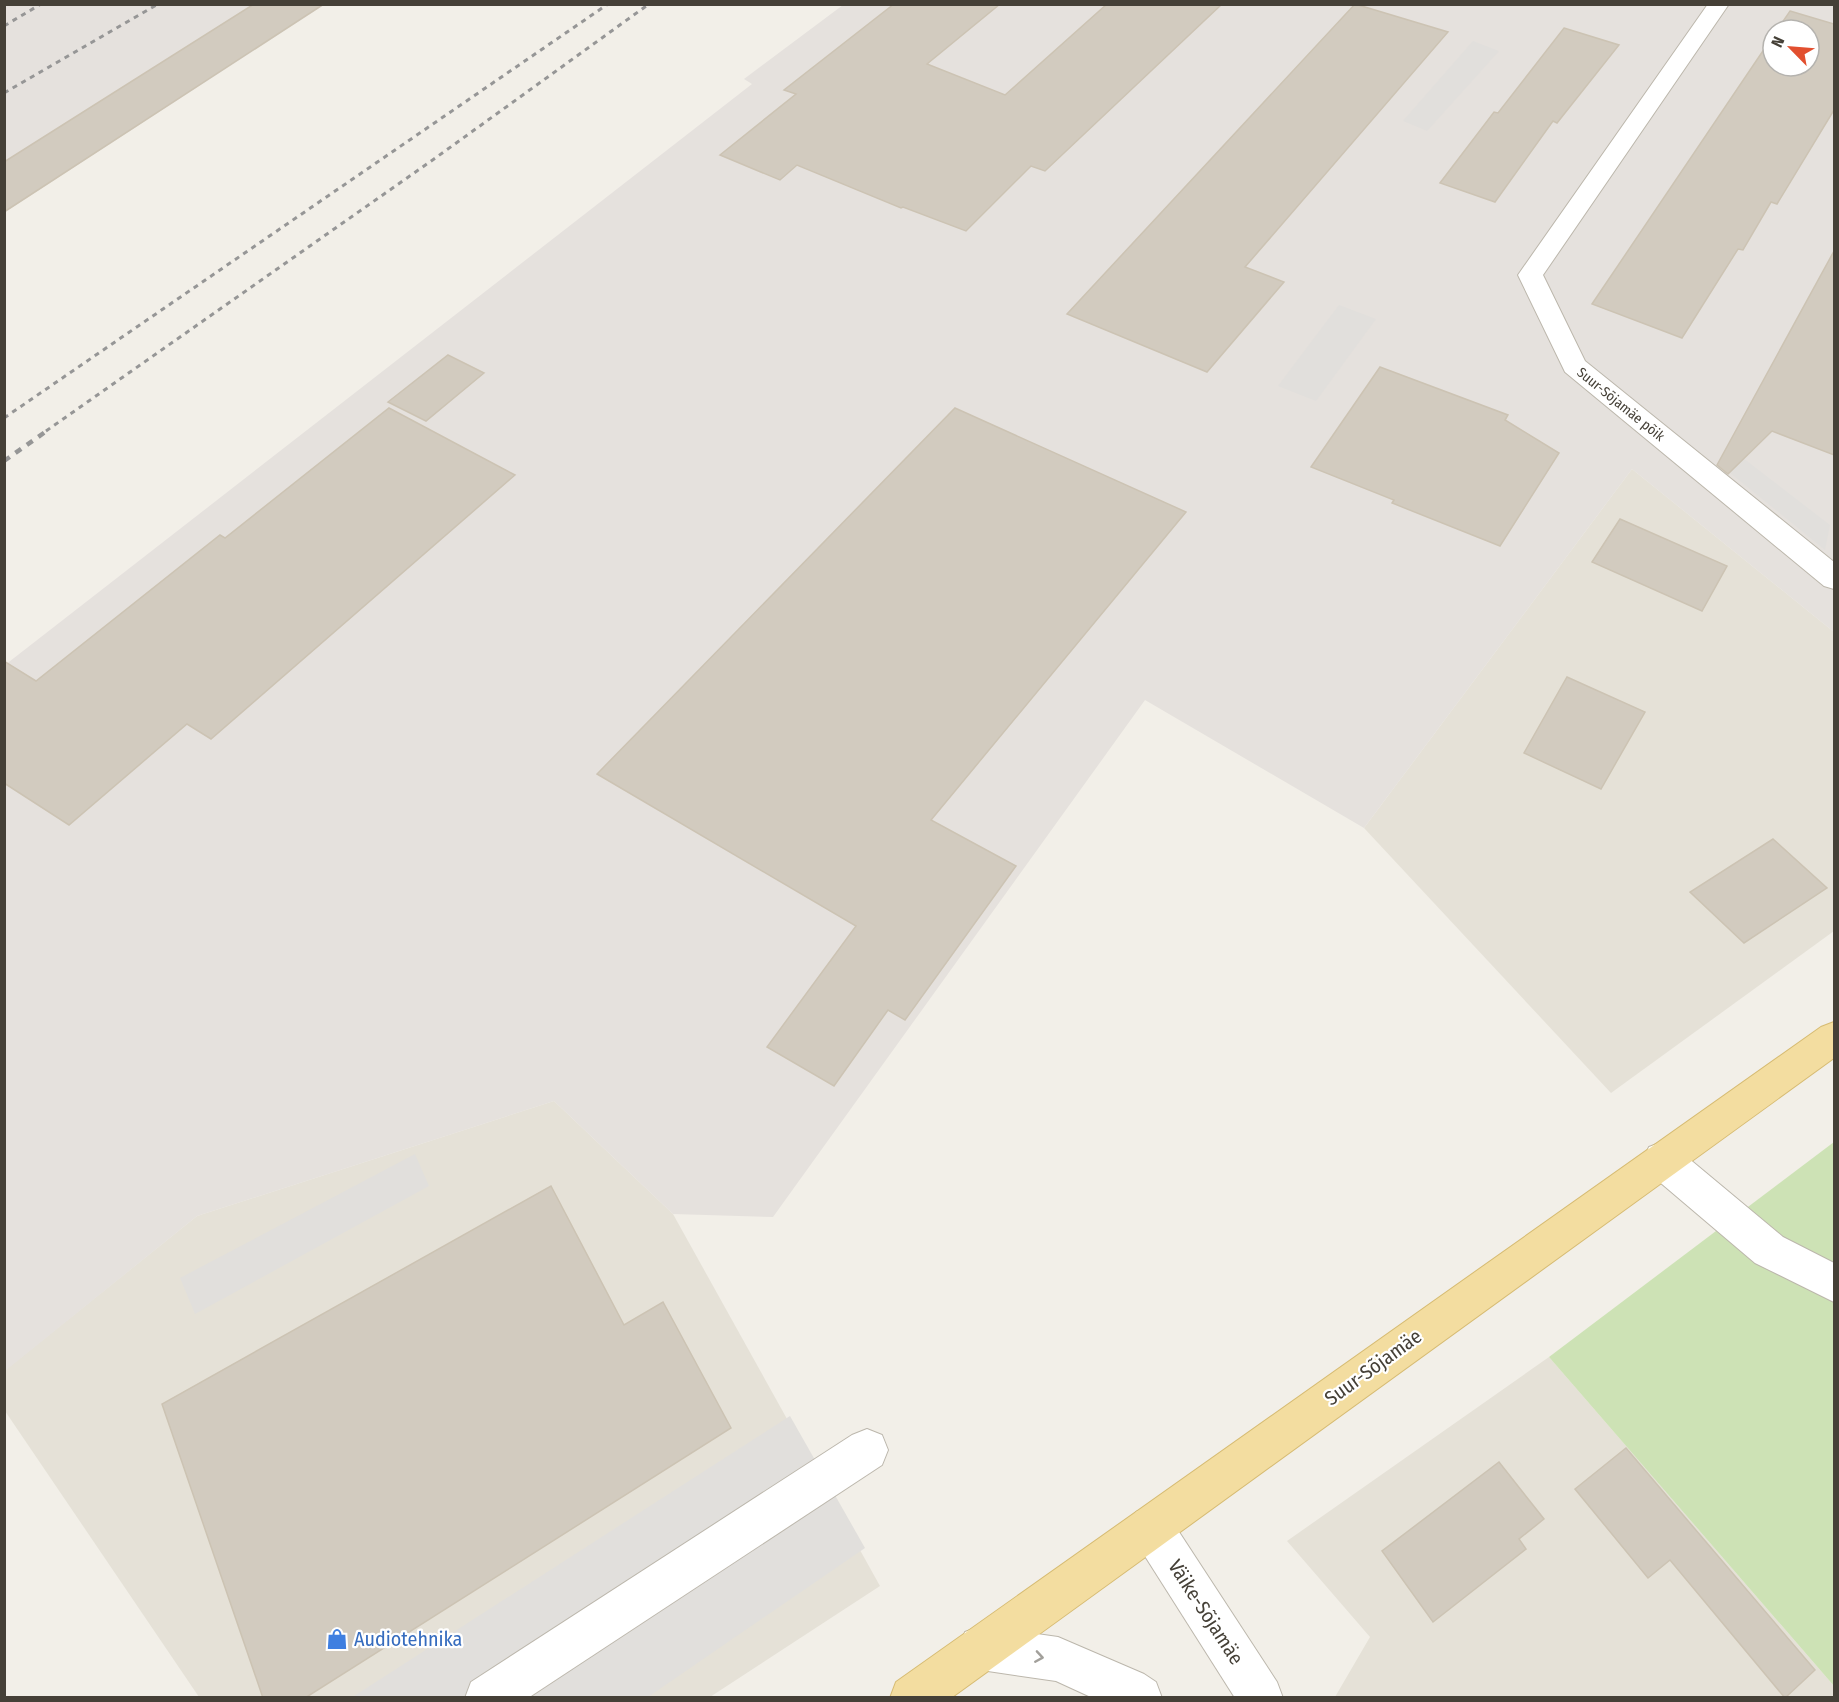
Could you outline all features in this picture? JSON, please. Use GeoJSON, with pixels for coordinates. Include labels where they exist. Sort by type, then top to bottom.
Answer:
{"type":"FeatureCollection","features":[{"type":"Feature","properties":{"kind":"main road","name":"Suur-Sõjamäe"},"geometry":{"type":"LineString","coordinates":[[912,1698],[1834,1038]]}},
{"type":"Feature","properties":{"kind":"street","name":"Suur-Sõjamäe põik"},"geometry":{"type":"LineString","coordinates":[[1719,4],[1530,274],[1574,366],[1834,578]]}},
{"type":"Feature","properties":{"kind":"street"},"geometry":{"type":"LineString","coordinates":[[1662,1160],[1769,1250],[1834,1283]]}},
{"type":"Feature","properties":{"kind":"street"},"geometry":{"type":"LineString","coordinates":[[487,1698],[867,1450]]}},
{"type":"Feature","properties":{"kind":"street","name":"Väike-Sõjamäe"},"geometry":{"type":"LineString","coordinates":[[1151,1527],[1261,1698]]}},
{"type":"Feature","properties":{"kind":"street"},"geometry":{"type":"LineString","coordinates":[[981,1648],[1058,1659],[1128,1690],[1140,1698]]}},
{"type":"Feature","properties":{"kind":"shaded area"},"geometry":{"type":"Polygon","coordinates":[[[5,5],[324,5],[5,212],[5,5]]]}},
{"type":"Feature","properties":{"kind":"shaded area"},"geometry":{"type":"Polygon","coordinates":[[[843,5],[1834,5],[1834,632],[1632,469],[1364,828],[1145,700],[773,1217],[673,1214],[554,1101],[197,1216],[5,1371],[5,665],[752,84],[744,79],[843,5]]]}},
{"type":"Feature","properties":{"kind":"shaded area"},"geometry":{"type":"Polygon","coordinates":[[[1473,41],[1499,51],[1427,131],[1403,121],[1473,41]]]}},
{"type":"Feature","properties":{"kind":"shaded area"},"geometry":{"type":"Polygon","coordinates":[[[1339,305],[1376,319],[1316,401],[1278,386],[1339,305]]]}},
{"type":"Feature","properties":{"kind":"shaded area"},"geometry":{"type":"Polygon","coordinates":[[[1730,448],[1830,525],[1825,550],[1724,468],[1730,448]]]}},
{"type":"Feature","properties":{"kind":"shaded area"},"geometry":{"type":"Polygon","coordinates":[[[1632,469],[1834,632],[1834,931],[1611,1093],[1364,828],[1632,469]]]}},
{"type":"Feature","properties":{"kind":"shaded area"},"geometry":{"type":"Polygon","coordinates":[[[554,1101],[673,1214],[880,1586],[710,1697],[199,1697],[5,1411],[4,1371],[197,1216],[554,1101]]]}},
{"type":"Feature","properties":{"kind":"shaded area"},"geometry":{"type":"Polygon","coordinates":[[[415,1154],[429,1186],[195,1314],[180,1278],[415,1154]]]}},
{"type":"Feature","properties":{"kind":"shaded area"},"geometry":{"type":"Polygon","coordinates":[[[1549,1357],[1834,1686],[1834,1697],[1335,1697],[1370,1637],[1287,1541],[1549,1357]]]}},
{"type":"Feature","properties":{"kind":"shaded area"},"geometry":{"type":"Polygon","coordinates":[[[790,1416],[865,1548],[648,1697],[351,1698],[790,1416]]]}},
{"type":"Feature","properties":{"kind":"green space"},"geometry":{"type":"Polygon","coordinates":[[[1834,1142],[1834,1686],[1549,1357],[1834,1142]]]}},
{"type":"Feature","properties":{"kind":"building"},"geometry":{"type":"Polygon","coordinates":[[[254,4],[324,4],[4,212],[4,162],[254,4]]]}},
{"type":"Feature","properties":{"kind":"building"},"geometry":{"type":"Polygon","coordinates":[[[894,4],[1000,4],[927,64],[1005,95],[1107,4],[1222,4],[1045,171],[1031,166],[966,231],[901,208],[797,165],[780,180],[720,155],[796,94],[784,90],[894,4]]]}},
{"type":"Feature","properties":{"kind":"building"},"geometry":{"type":"Polygon","coordinates":[[[1355,4],[1448,32],[1245,267],[1284,282],[1207,372],[1067,314],[1355,4]]]}},
{"type":"Feature","properties":{"kind":"building"},"geometry":{"type":"Polygon","coordinates":[[[1790,11],[1814,18],[1785,18],[1790,11]]]}},
{"type":"Feature","properties":{"kind":"building"},"geometry":{"type":"Polygon","coordinates":[[[1821,20],[1834,24],[1834,110],[1777,204],[1771,202],[1743,250],[1738,249],[1682,338],[1592,304],[1761,54],[1761,78],[1821,78],[1821,20]]]}},
{"type":"Feature","properties":{"kind":"building"},"geometry":{"type":"Polygon","coordinates":[[[1564,28],[1619,45],[1557,123],[1553,121],[1495,202],[1440,183],[1494,112],[1498,113],[1564,28]]]}},
{"type":"Feature","properties":{"kind":"building"},"geometry":{"type":"Polygon","coordinates":[[[1834,251],[1834,455],[1772,431],[1728,474],[1717,465],[1834,251]]]}},
{"type":"Feature","properties":{"kind":"building"},"geometry":{"type":"Polygon","coordinates":[[[448,355],[484,373],[426,421],[388,402],[448,355]]]}},
{"type":"Feature","properties":{"kind":"building"},"geometry":{"type":"Polygon","coordinates":[[[1380,367],[1508,415],[1505,420],[1559,453],[1500,546],[1392,503],[1394,500],[1311,467],[1380,367]]]}},
{"type":"Feature","properties":{"kind":"building"},"geometry":{"type":"Polygon","coordinates":[[[389,408],[515,475],[211,739],[187,724],[69,825],[4,783],[4,661],[36,681],[220,535],[225,538],[389,408]]]}},
{"type":"Feature","properties":{"kind":"building"},"geometry":{"type":"Polygon","coordinates":[[[955,408],[1186,512],[931,820],[1016,866],[905,1020],[888,1010],[834,1086],[767,1047],[856,926],[597,774],[955,408]]]}},
{"type":"Feature","properties":{"kind":"building"},"geometry":{"type":"Polygon","coordinates":[[[1620,519],[1727,566],[1702,611],[1592,562],[1620,519]]]}},
{"type":"Feature","properties":{"kind":"building"},"geometry":{"type":"Polygon","coordinates":[[[1567,677],[1645,712],[1601,789],[1524,753],[1567,677]]]}},
{"type":"Feature","properties":{"kind":"building"},"geometry":{"type":"Polygon","coordinates":[[[1773,839],[1827,888],[1744,943],[1690,892],[1773,839]]]}},
{"type":"Feature","properties":{"kind":"building"},"geometry":{"type":"Polygon","coordinates":[[[551,1186],[624,1325],[663,1302],[731,1428],[305,1698],[263,1698],[162,1404],[551,1186]]]}},
{"type":"Feature","properties":{"kind":"building"},"geometry":{"type":"Polygon","coordinates":[[[1626,1448],[1815,1670],[1785,1698],[1670,1560],[1648,1578],[1575,1489],[1626,1448]]]}},
{"type":"Feature","properties":{"kind":"building"},"geometry":{"type":"Polygon","coordinates":[[[1499,1462],[1544,1519],[1519,1539],[1526,1549],[1433,1622],[1382,1551],[1499,1462]]]}},
{"type":"Feature","properties":{"kind":"railway"},"geometry":{"type":"LineString","coordinates":[[4,26],[41,4]]}},
{"type":"Feature","properties":{"kind":"railway"},"geometry":{"type":"LineString","coordinates":[[4,93],[158,4]]}},
{"type":"Feature","properties":{"kind":"railway"},"geometry":{"type":"LineString","coordinates":[[4,418],[608,4]]}},
{"type":"Feature","properties":{"kind":"railway"},"geometry":{"type":"LineString","coordinates":[[46,431],[434,159],[649,4]]}},
{"type":"Feature","properties":{"kind":"railway"},"geometry":{"type":"LineString","coordinates":[[4,461],[48,430]]}},
{"type":"Feature","properties":{"kind":"place","name":"Audiotehnika"},"geometry":{"type":"Point","coordinates":[337,1639]}}]}
